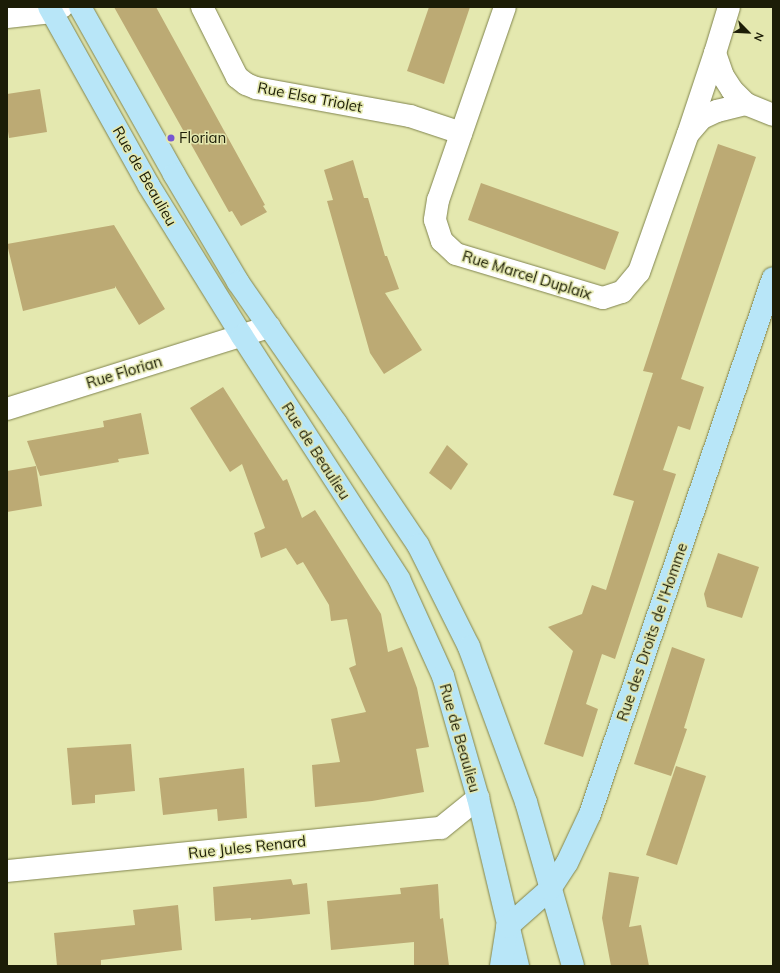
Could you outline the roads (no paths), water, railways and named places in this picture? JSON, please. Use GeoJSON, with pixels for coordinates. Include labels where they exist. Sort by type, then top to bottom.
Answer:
{"type":"FeatureCollection","features":[{"type":"Feature","properties":{"kind":"main road","name":"Rue de Beaulieu"},"geometry":{"type":"LineString","coordinates":[[80,7],[194,208],[238,282],[418,545],[469,648],[526,802],[573,966]]}},
{"type":"Feature","properties":{"kind":"main road","name":"Rue de Beaulieu"},"geometry":{"type":"LineString","coordinates":[[54,9],[149,186],[242,336],[399,579],[443,676],[478,798],[507,926],[518,966]]}},
{"type":"Feature","properties":{"kind":"main road","name":"Rue des Droits de l'Homme"},"geometry":{"type":"LineString","coordinates":[[507,926],[550,889],[567,863],[590,814],[773,278]]}},
{"type":"Feature","properties":{"kind":"main road"},"geometry":{"type":"LineString","coordinates":[[501,966],[507,926]]}},
{"type":"Feature","properties":{"kind":"street","name":"Rue Elsa Triolet"},"geometry":{"type":"LineString","coordinates":[[202,7],[237,77],[246,84],[256,88],[410,116],[461,133]]}},
{"type":"Feature","properties":{"kind":"street","name":"Rue Marcel Duplaix"},"geometry":{"type":"LineString","coordinates":[[505,7],[438,200],[435,220],[442,241],[456,254],[604,298],[622,292],[639,272],[688,134],[702,118],[717,111],[746,104]]}},
{"type":"Feature","properties":{"kind":"street"},"geometry":{"type":"LineString","coordinates":[[688,134],[729,7]]}},
{"type":"Feature","properties":{"kind":"street"},"geometry":{"type":"LineString","coordinates":[[7,17],[54,9]]}},
{"type":"Feature","properties":{"kind":"street"},"geometry":{"type":"LineString","coordinates":[[715,53],[724,76],[732,90],[746,104],[773,114]]}},
{"type":"Feature","properties":{"kind":"street","name":"Rue Florian"},"geometry":{"type":"LineString","coordinates":[[7,409],[269,327]]}},
{"type":"Feature","properties":{"kind":"street","name":"Rue Jules Renard"},"geometry":{"type":"LineString","coordinates":[[7,871],[441,828],[478,798]]}},
{"type":"Feature","properties":{"kind":"place","name":"Florian"},"geometry":{"type":"Point","coordinates":[171,138]}}]}
